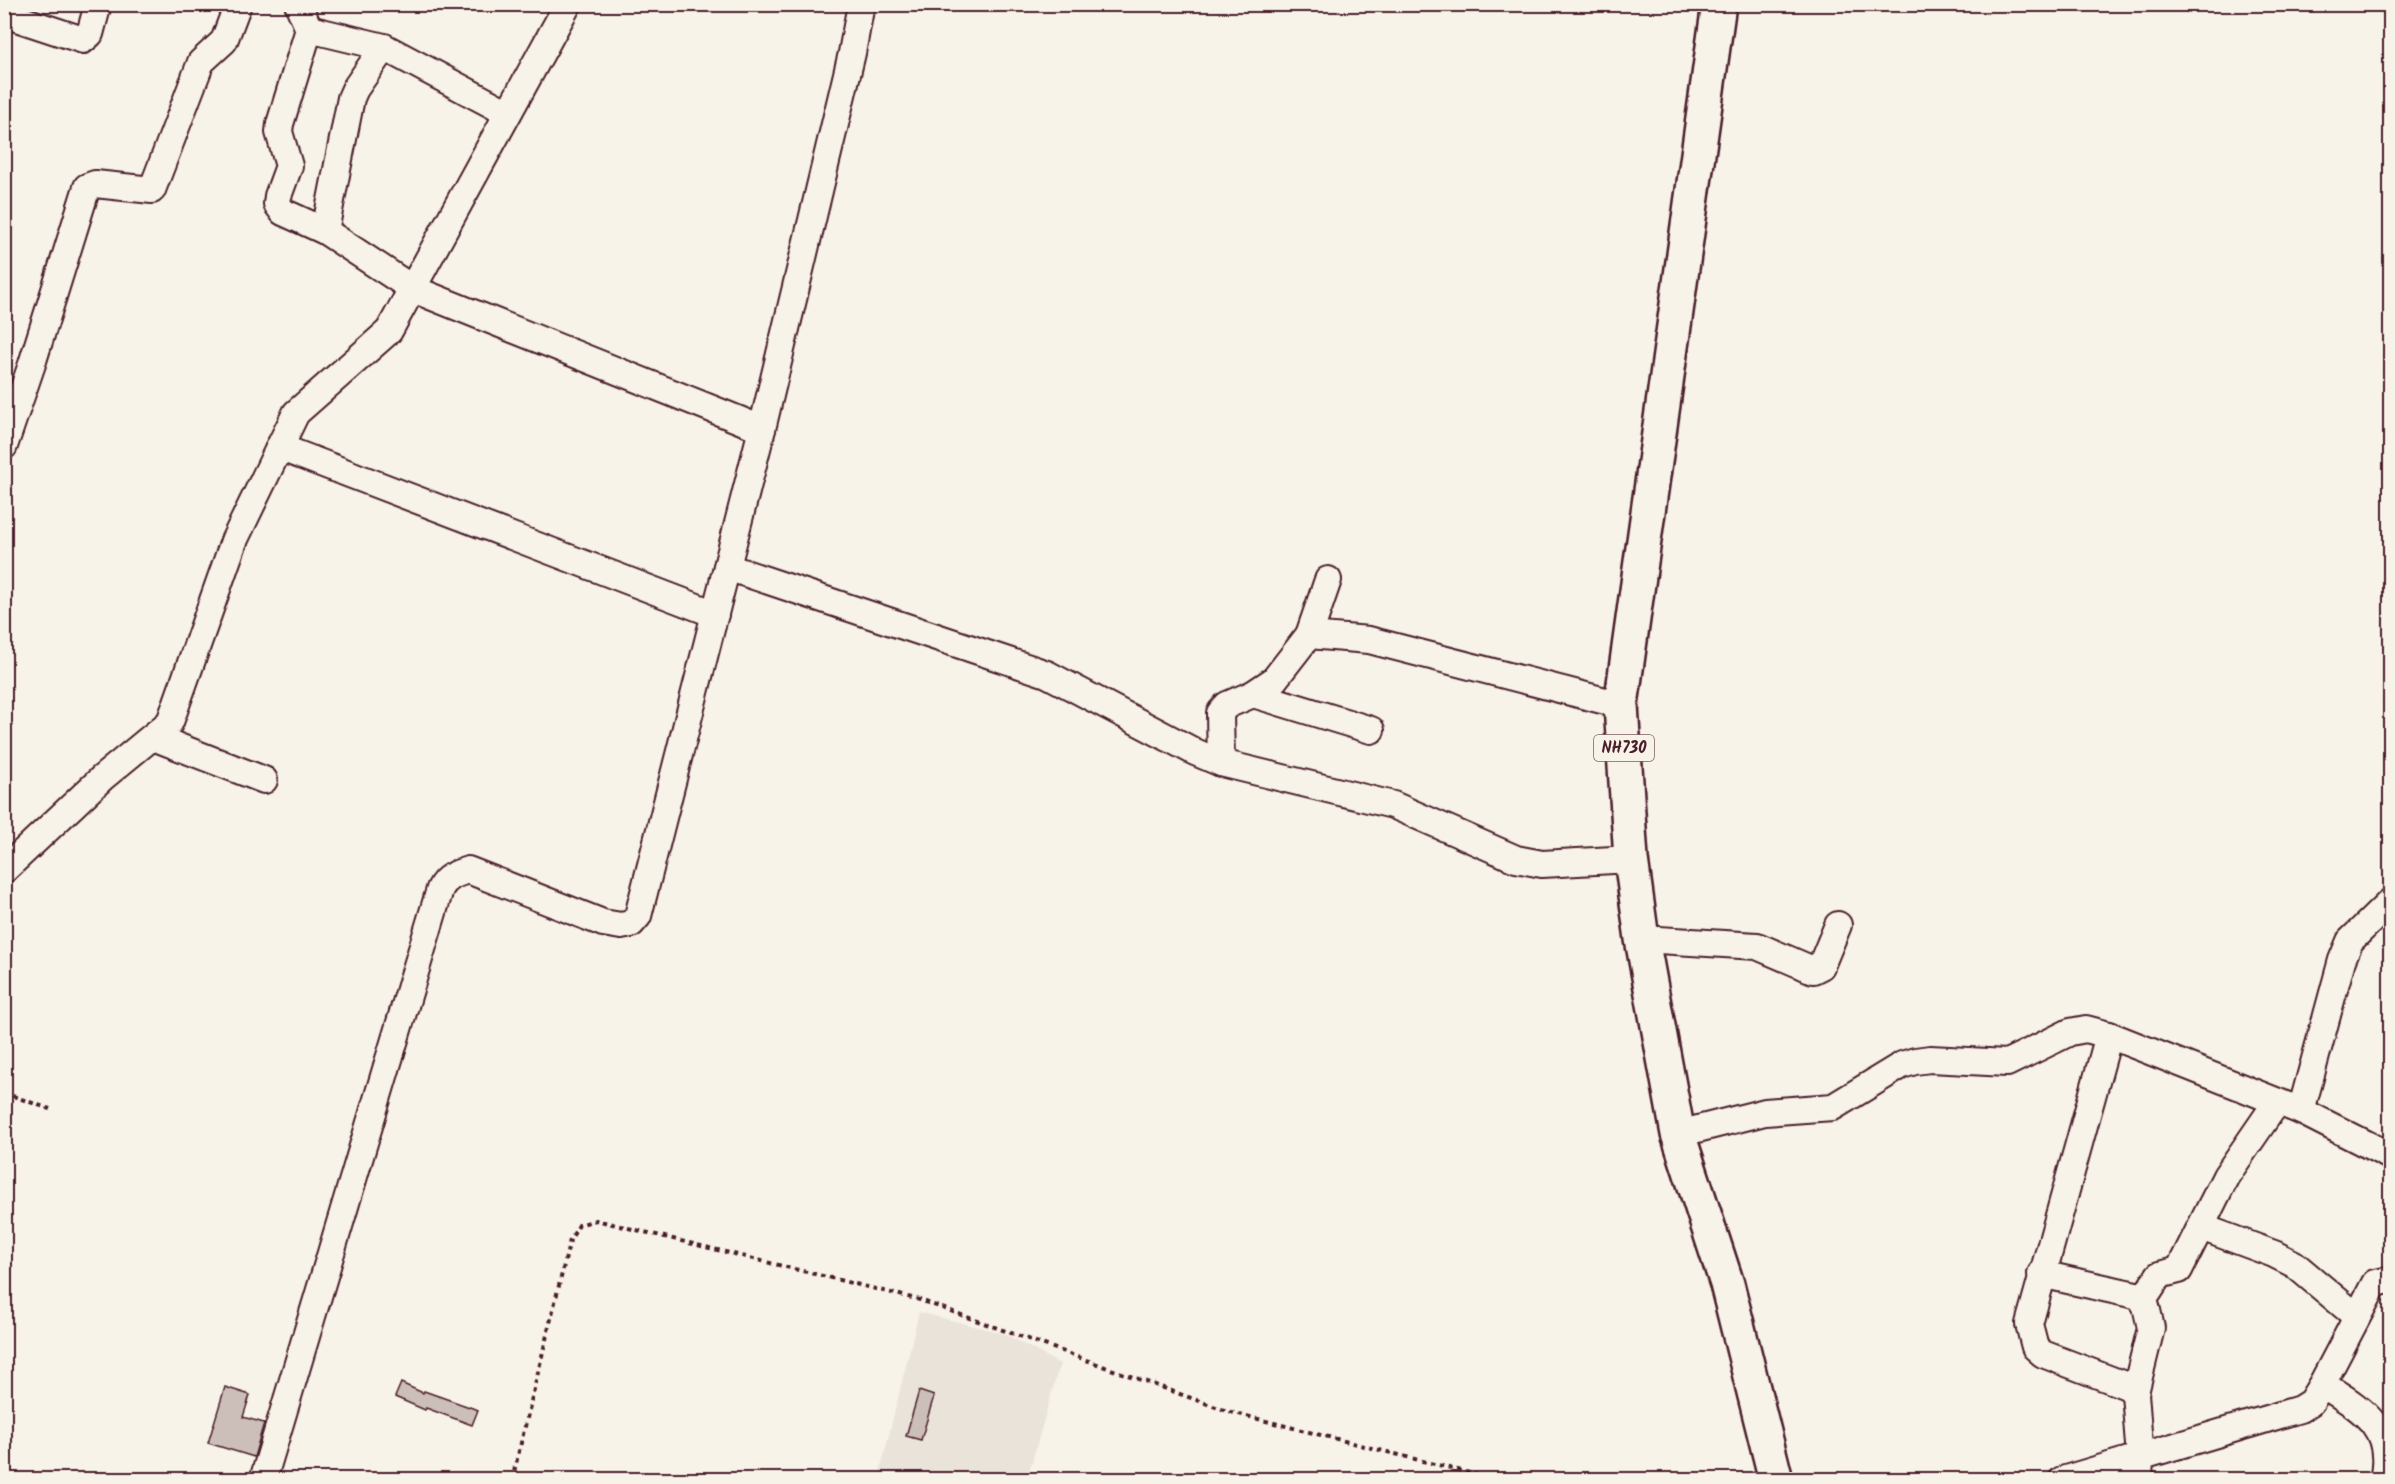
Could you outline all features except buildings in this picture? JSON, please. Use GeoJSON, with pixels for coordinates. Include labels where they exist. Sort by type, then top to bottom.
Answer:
{"type":"FeatureCollection","features":[{"type":"Feature","properties":{"kind":"highway","name":"NH730"},"geometry":{"type":"LineString","coordinates":[[1719,4],[1621,705],[1631,859],[1642,939],[1678,1134],[1727,1284],[1776,1479]]}},
{"type":"Feature","properties":{"kind":"street"},"geometry":{"type":"LineString","coordinates":[[9,12],[83,40],[90,34],[98,4]]}},
{"type":"Feature","properties":{"kind":"street"},"geometry":{"type":"LineString","coordinates":[[4,446],[87,187],[95,184],[152,190],[201,62],[224,41],[238,4]]}},
{"type":"Feature","properties":{"kind":"street"},"geometry":{"type":"LineString","coordinates":[[298,4],[309,29],[279,132],[289,166],[278,196],[278,204],[284,212],[325,231],[413,289],[762,429]]}},
{"type":"Feature","properties":{"kind":"street"},"geometry":{"type":"LineString","coordinates":[[4,870],[102,778],[170,722],[234,541],[296,413],[389,331],[568,4]]}},
{"type":"Feature","properties":{"kind":"street"},"geometry":{"type":"LineString","coordinates":[[263,1479],[444,880],[468,870],[603,923],[621,926],[631,924],[638,916],[762,429],[852,53],[861,4]]}},
{"type":"Feature","properties":{"kind":"street"},"geometry":{"type":"LineString","coordinates":[[309,29],[384,47],[508,112]]}},
{"type":"Feature","properties":{"kind":"street"},"geometry":{"type":"LineString","coordinates":[[325,231],[351,98],[384,47]]}},
{"type":"Feature","properties":{"kind":"street"},"geometry":{"type":"LineString","coordinates":[[279,447],[714,614]]}},
{"type":"Feature","properties":{"kind":"street"},"geometry":{"type":"LineString","coordinates":[[727,567],[1047,674],[1195,752],[1221,763],[1393,805],[1516,859],[1542,864],[1631,859]]}},
{"type":"Feature","properties":{"kind":"street"},"geometry":{"type":"LineString","coordinates":[[1221,763],[1220,713],[1227,705],[1253,694],[1274,680],[1309,635],[1328,580]]}},
{"type":"Feature","properties":{"kind":"street"},"geometry":{"type":"LineString","coordinates":[[1309,635],[1369,640],[1621,705]]}},
{"type":"Feature","properties":{"kind":"street"},"geometry":{"type":"LineString","coordinates":[[1253,694],[1371,730]]}},
{"type":"Feature","properties":{"kind":"street"},"geometry":{"type":"LineString","coordinates":[[153,737],[264,780]]}},
{"type":"Feature","properties":{"kind":"street"},"geometry":{"type":"LineString","coordinates":[[2301,1112],[2342,960],[2350,941],[2391,902]]}},
{"type":"Feature","properties":{"kind":"street"},"geometry":{"type":"LineString","coordinates":[[1642,939],[1757,946],[1813,970],[1821,966],[1838,925]]}},
{"type":"Feature","properties":{"kind":"street"},"geometry":{"type":"LineString","coordinates":[[1678,1134],[1765,1112],[1833,1107],[1902,1065],[1915,1061],[1930,1059],[2007,1063],[2070,1032],[2086,1029],[2109,1035],[2277,1102],[2391,1156]]}},
{"type":"Feature","properties":{"kind":"street"},"geometry":{"type":"LineString","coordinates":[[2109,1035],[2030,1324],[2035,1347],[2043,1354],[2127,1386],[2135,1393]]}},
{"type":"Feature","properties":{"kind":"street"},"geometry":{"type":"LineString","coordinates":[[2042,1275],[2140,1296],[2148,1292],[2159,1275],[2179,1270],[2226,1176],[2277,1102]]}},
{"type":"Feature","properties":{"kind":"street"},"geometry":{"type":"LineString","coordinates":[[2201,1227],[2274,1254],[2294,1264],[2356,1316]]}},
{"type":"Feature","properties":{"kind":"street"},"geometry":{"type":"LineString","coordinates":[[2062,1479],[2140,1469],[2300,1409],[2312,1402],[2374,1283],[2391,1280]]}},
{"type":"Feature","properties":{"kind":"street"},"geometry":{"type":"LineString","coordinates":[[2140,1296],[2146,1306],[2151,1328],[2135,1393],[2140,1469]]}},
{"type":"Feature","properties":{"kind":"street"},"geometry":{"type":"LineString","coordinates":[[2322,1384],[2363,1410],[2377,1427],[2385,1442],[2387,1462],[2383,1479]]}},
{"type":"Feature","properties":{"kind":"path"},"geometry":{"type":"LineString","coordinates":[[4,1093],[50,1109]]}},
{"type":"Feature","properties":{"kind":"path"},"geometry":{"type":"LineString","coordinates":[[512,1479],[570,1240],[579,1226],[596,1220],[920,1300],[1227,1411],[1497,1479]]}},
{"type":"Feature","properties":{"kind":"shaded area"},"geometry":{"type":"Polygon","coordinates":[[[919,1312],[1005,1334],[1060,1364],[1027,1479],[878,1480],[919,1312]]]}}]}
